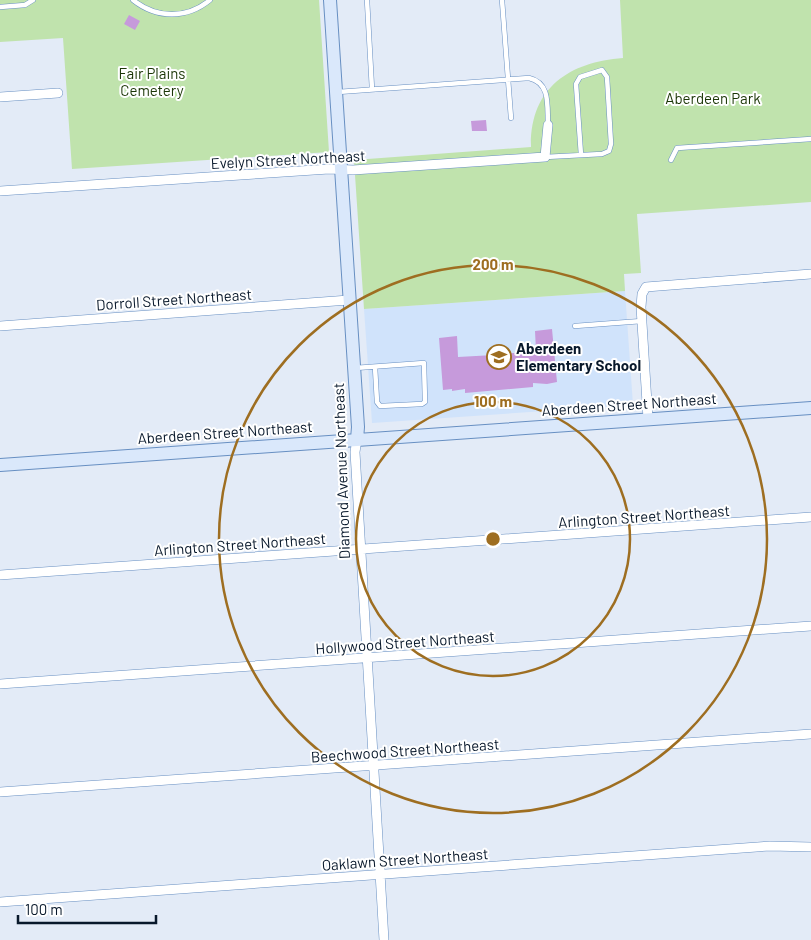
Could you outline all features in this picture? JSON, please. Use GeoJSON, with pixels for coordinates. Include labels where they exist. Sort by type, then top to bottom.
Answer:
{"type":"FeatureCollection","features":[{"type":"Feature","properties":{"kind":"street","name":"Diamond Avenue Northeast"},"geometry":{"type":"LineString","coordinates":[[330,0],[354,368],[357,439],[355,452],[360,550],[384,940]]}},
{"type":"Feature","properties":{"kind":"street"},"geometry":{"type":"LineString","coordinates":[[0,97],[58,93]]}},
{"type":"Feature","properties":{"kind":"street"},"geometry":{"type":"LineString","coordinates":[[545,157],[548,125]]}},
{"type":"Feature","properties":{"kind":"street","name":"Evelyn Street Northeast"},"geometry":{"type":"LineString","coordinates":[[0,191],[329,168],[341,170],[545,157]]}},
{"type":"Feature","properties":{"kind":"street"},"geometry":{"type":"LineString","coordinates":[[648,419],[642,294],[648,285],[811,274]]}},
{"type":"Feature","properties":{"kind":"street","name":"Dorroll Street Northeast"},"geometry":{"type":"LineString","coordinates":[[0,326],[349,300]]}},
{"type":"Feature","properties":{"kind":"street","name":"Aberdeen Street Northeast"},"geometry":{"type":"LineString","coordinates":[[0,465],[811,408]]}},
{"type":"Feature","properties":{"kind":"street","name":"Arlington Street Northeast"},"geometry":{"type":"LineString","coordinates":[[0,575],[811,517]]}},
{"type":"Feature","properties":{"kind":"street","name":"Hollywood Street Northeast"},"geometry":{"type":"LineString","coordinates":[[0,684],[811,626]]}},
{"type":"Feature","properties":{"kind":"street","name":"Beechwood Street Northeast"},"geometry":{"type":"LineString","coordinates":[[0,792],[811,734]]}},
{"type":"Feature","properties":{"kind":"street","name":"Oaklawn Street Northeast"},"geometry":{"type":"LineString","coordinates":[[0,902],[770,846],[811,847]]}},
{"type":"Feature","properties":{"kind":"lane"},"geometry":{"type":"LineString","coordinates":[[0,7],[25,5],[34,0]]}},
{"type":"Feature","properties":{"kind":"lane"},"geometry":{"type":"LineString","coordinates":[[133,0],[149,10],[174,15],[198,9],[210,0]]}},
{"type":"Feature","properties":{"kind":"lane"},"geometry":{"type":"LineString","coordinates":[[367,0],[372,90]]}},
{"type":"Feature","properties":{"kind":"lane"},"geometry":{"type":"LineString","coordinates":[[502,0],[511,118]]}},
{"type":"Feature","properties":{"kind":"lane"},"geometry":{"type":"LineString","coordinates":[[545,157],[580,155],[606,153],[611,148],[607,77],[602,70],[580,77],[576,84],[580,155]]}},
{"type":"Feature","properties":{"kind":"lane"},"geometry":{"type":"LineString","coordinates":[[336,92],[529,78],[541,82],[546,94],[548,125]]}},
{"type":"Feature","properties":{"kind":"lane"},"geometry":{"type":"LineString","coordinates":[[671,160],[677,148],[811,139]]}},
{"type":"Feature","properties":{"kind":"lane"},"geometry":{"type":"LineString","coordinates":[[575,326],[642,321]]}},
{"type":"Feature","properties":{"kind":"lane"},"geometry":{"type":"LineString","coordinates":[[354,368],[424,363],[425,402],[422,404],[380,406],[375,367]]}},
{"type":"Feature","properties":{"kind":"shaded area","name":"Aberdeen Elementary School"},"geometry":{"type":"Polygon","coordinates":[[[625,291],[633,405],[372,423],[364,309],[625,291]]]}},
{"type":"Feature","properties":{"kind":"green space","name":"Fair Plains Cemetery"},"geometry":{"type":"Polygon","coordinates":[[[0,0],[319,0],[329,152],[72,169],[63,38],[0,42],[0,0]]]}},
{"type":"Feature","properties":{"kind":"green space","name":"Aberdeen Park"},"geometry":{"type":"Polygon","coordinates":[[[620,0],[811,0],[811,202],[637,214],[641,273],[624,274],[625,291],[364,309],[354,160],[531,147],[532,126],[537,109],[545,94],[556,82],[570,72],[586,65],[623,58],[620,0]]]}},
{"type":"Feature","properties":{"kind":"building"},"geometry":{"type":"Polygon","coordinates":[[[129,15],[140,21],[135,30],[124,24],[129,15]]]}},
{"type":"Feature","properties":{"kind":"building"},"geometry":{"type":"Polygon","coordinates":[[[486,120],[487,131],[472,131],[471,121],[486,120]]]}},
{"type":"Feature","properties":{"kind":"building","name":"Aberdeen Elementary School"},"geometry":{"type":"Polygon","coordinates":[[[552,329],[557,382],[547,384],[533,383],[533,387],[465,393],[465,389],[443,390],[439,338],[457,336],[458,357],[494,355],[493,351],[502,351],[502,354],[536,351],[535,331],[552,329]]]}},
{"type":"Feature","properties":{"kind":"place","name":"Aberdeen Elementary School"},"geometry":{"type":"Point","coordinates":[499,357]}}]}
